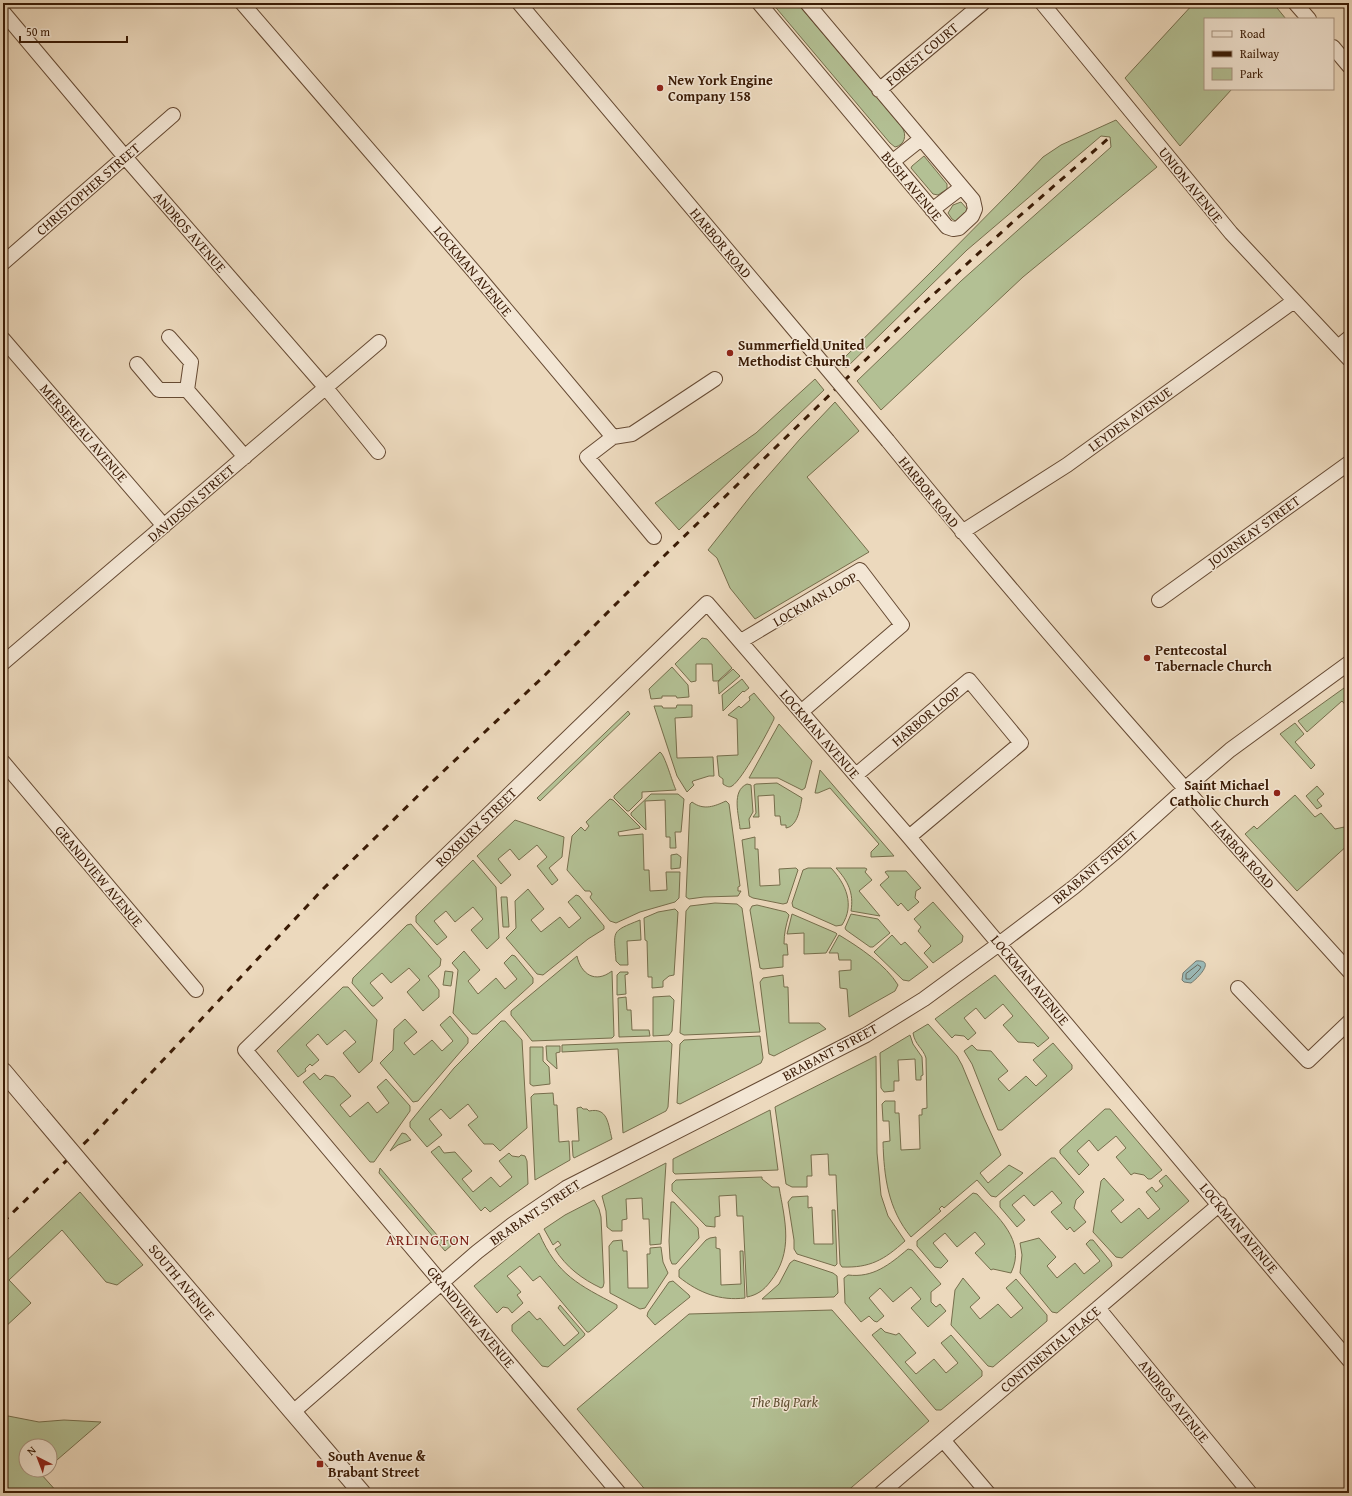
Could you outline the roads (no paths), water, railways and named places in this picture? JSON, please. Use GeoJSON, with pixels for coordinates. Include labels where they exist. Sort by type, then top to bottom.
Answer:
{"type":"FeatureCollection","features":[{"type":"Feature","properties":{"kind":"street","name":"LOCKMAN AVENUE"},"geometry":{"type":"LineString","coordinates":[[242,3],[477,275],[613,438]]}},
{"type":"Feature","properties":{"kind":"street","name":"HARBOR ROAD"},"geometry":{"type":"LineString","coordinates":[[519,3],[888,441],[962,532],[1185,789],[1349,971]]}},
{"type":"Feature","properties":{"kind":"street","name":"BUSH AVENUE"},"geometry":{"type":"LineString","coordinates":[[759,3],[947,227],[953,230],[963,225],[972,216],[975,209],[973,200],[807,3]]}},
{"type":"Feature","properties":{"kind":"street","name":"FOREST COURT"},"geometry":{"type":"LineString","coordinates":[[880,90],[983,3]]}},
{"type":"Feature","properties":{"kind":"street","name":"UNION AVENUE"},"geometry":{"type":"LineString","coordinates":[[1042,3],[1231,233],[1294,301],[1344,343],[1349,359]]}},
{"type":"Feature","properties":{"kind":"street"},"geometry":{"type":"LineString","coordinates":[[1295,3],[1308,18]]}},
{"type":"Feature","properties":{"kind":"street","name":"ANDROS AVENUE"},"geometry":{"type":"LineString","coordinates":[[3,12],[125,157],[326,388],[378,452]]}},
{"type":"Feature","properties":{"kind":"street"},"geometry":{"type":"LineString","coordinates":[[1334,48],[1349,66]]}},
{"type":"Feature","properties":{"kind":"street","name":"CHRISTOPHER STREET"},"geometry":{"type":"LineString","coordinates":[[3,263],[173,115]]}},
{"type":"Feature","properties":{"kind":"street"},"geometry":{"type":"LineString","coordinates":[[892,162],[921,139]]}},
{"type":"Feature","properties":{"kind":"street"},"geometry":{"type":"LineString","coordinates":[[932,210],[962,187]]}},
{"type":"Feature","properties":{"kind":"street","name":"LEYDEN AVENUE"},"geometry":{"type":"LineString","coordinates":[[962,532],[1067,465],[1294,301]]}},
{"type":"Feature","properties":{"kind":"street"},"geometry":{"type":"LineString","coordinates":[[169,337],[191,362],[187,390],[245,457]]}},
{"type":"Feature","properties":{"kind":"street","name":"MERSEREAU AVENUE"},"geometry":{"type":"LineString","coordinates":[[3,339],[164,526]]}},
{"type":"Feature","properties":{"kind":"street","name":"DAVIDSON STREET"},"geometry":{"type":"LineString","coordinates":[[3,663],[378,342]]}},
{"type":"Feature","properties":{"kind":"street"},"geometry":{"type":"LineString","coordinates":[[137,364],[159,390],[187,390]]}},
{"type":"Feature","properties":{"kind":"street"},"geometry":{"type":"LineString","coordinates":[[654,537],[587,457],[613,438],[632,434],[714,379]]}},
{"type":"Feature","properties":{"kind":"street","name":"JOURNEAY STREET"},"geometry":{"type":"LineString","coordinates":[[1159,600],[1349,463]]}},
{"type":"Feature","properties":{"kind":"street","name":"LOCKMAN LOOP"},"geometry":{"type":"LineString","coordinates":[[741,641],[860,570],[902,625],[801,712]]}},
{"type":"Feature","properties":{"kind":"street","name":"LOCKMAN AVENUE"},"geometry":{"type":"LineString","coordinates":[[707,604],[741,641],[910,837],[1220,1204],[1349,1360]]}},
{"type":"Feature","properties":{"kind":"street","name":"ROXBURY STREET"},"geometry":{"type":"LineString","coordinates":[[245,1050],[707,604]]}},
{"type":"Feature","properties":{"kind":"street","name":"BRABANT STREET"},"geometry":{"type":"LineString","coordinates":[[293,1412],[513,1224],[566,1188],[866,1035],[924,999],[1074,887],[1185,789],[1256,730],[1349,663]]}},
{"type":"Feature","properties":{"kind":"street","name":"HARBOR LOOP"},"geometry":{"type":"LineString","coordinates":[[856,775],[969,680],[1021,743],[910,837]]}},
{"type":"Feature","properties":{"kind":"street","name":"GRANDVIEW AVENUE"},"geometry":{"type":"LineString","coordinates":[[3,762],[196,990]]}},
{"type":"Feature","properties":{"kind":"street"},"geometry":{"type":"LineString","coordinates":[[1238,988],[1308,1061],[1349,1022]]}},
{"type":"Feature","properties":{"kind":"street","name":"GRANDVIEW AVENUE"},"geometry":{"type":"LineString","coordinates":[[245,1050],[619,1493]]}},
{"type":"Feature","properties":{"kind":"street","name":"SOUTH AVENUE"},"geometry":{"type":"LineString","coordinates":[[3,1071],[362,1493]]}},
{"type":"Feature","properties":{"kind":"street","name":"CONTINENTAL PLACE"},"geometry":{"type":"LineString","coordinates":[[881,1493],[1220,1204]]}},
{"type":"Feature","properties":{"kind":"street","name":"ANDROS AVENUE"},"geometry":{"type":"LineString","coordinates":[[1098,1308],[1250,1493]]}},
{"type":"Feature","properties":{"kind":"street"},"geometry":{"type":"LineString","coordinates":[[943,1440],[988,1493]]}},
{"type":"Feature","properties":{"kind":"water"},"geometry":{"type":"Polygon","coordinates":[[[1196,961],[1202,961],[1205,963],[1204,970],[1191,983],[1184,982],[1182,980],[1183,973],[1196,961]]]}},
{"type":"Feature","properties":{"kind":"railway"},"geometry":{"type":"LineString","coordinates":[[3,1222],[94,1134],[323,889],[432,782],[543,677],[664,556],[922,305],[1015,220],[1110,137]]}},
{"type":"Feature","properties":{"kind":"place","name":"New York Engine Company 158"},"geometry":{"type":"Point","coordinates":[660,88]}},
{"type":"Feature","properties":{"kind":"place","name":"Summerfield United Methodist Church"},"geometry":{"type":"Point","coordinates":[730,353]}},
{"type":"Feature","properties":{"kind":"place","name":"Pentecostal Tabernacle Church"},"geometry":{"type":"Point","coordinates":[1147,658]}},
{"type":"Feature","properties":{"kind":"place","name":"Saint Michael Catholic Church"},"geometry":{"type":"Point","coordinates":[1277,793]}},
{"type":"Feature","properties":{"kind":"place","name":"South Avenue & Brabant Street"},"geometry":{"type":"Point","coordinates":[320,1464]}},
{"type":"Feature","properties":{"kind":"district","name":"ARLINGTON"},"geometry":{"type":"Point","coordinates":[428,1240]}},
{"type":"Feature","properties":{"kind":"park label","name":"The Big Park"},"geometry":{"type":"Point","coordinates":[784,1402]}}]}
